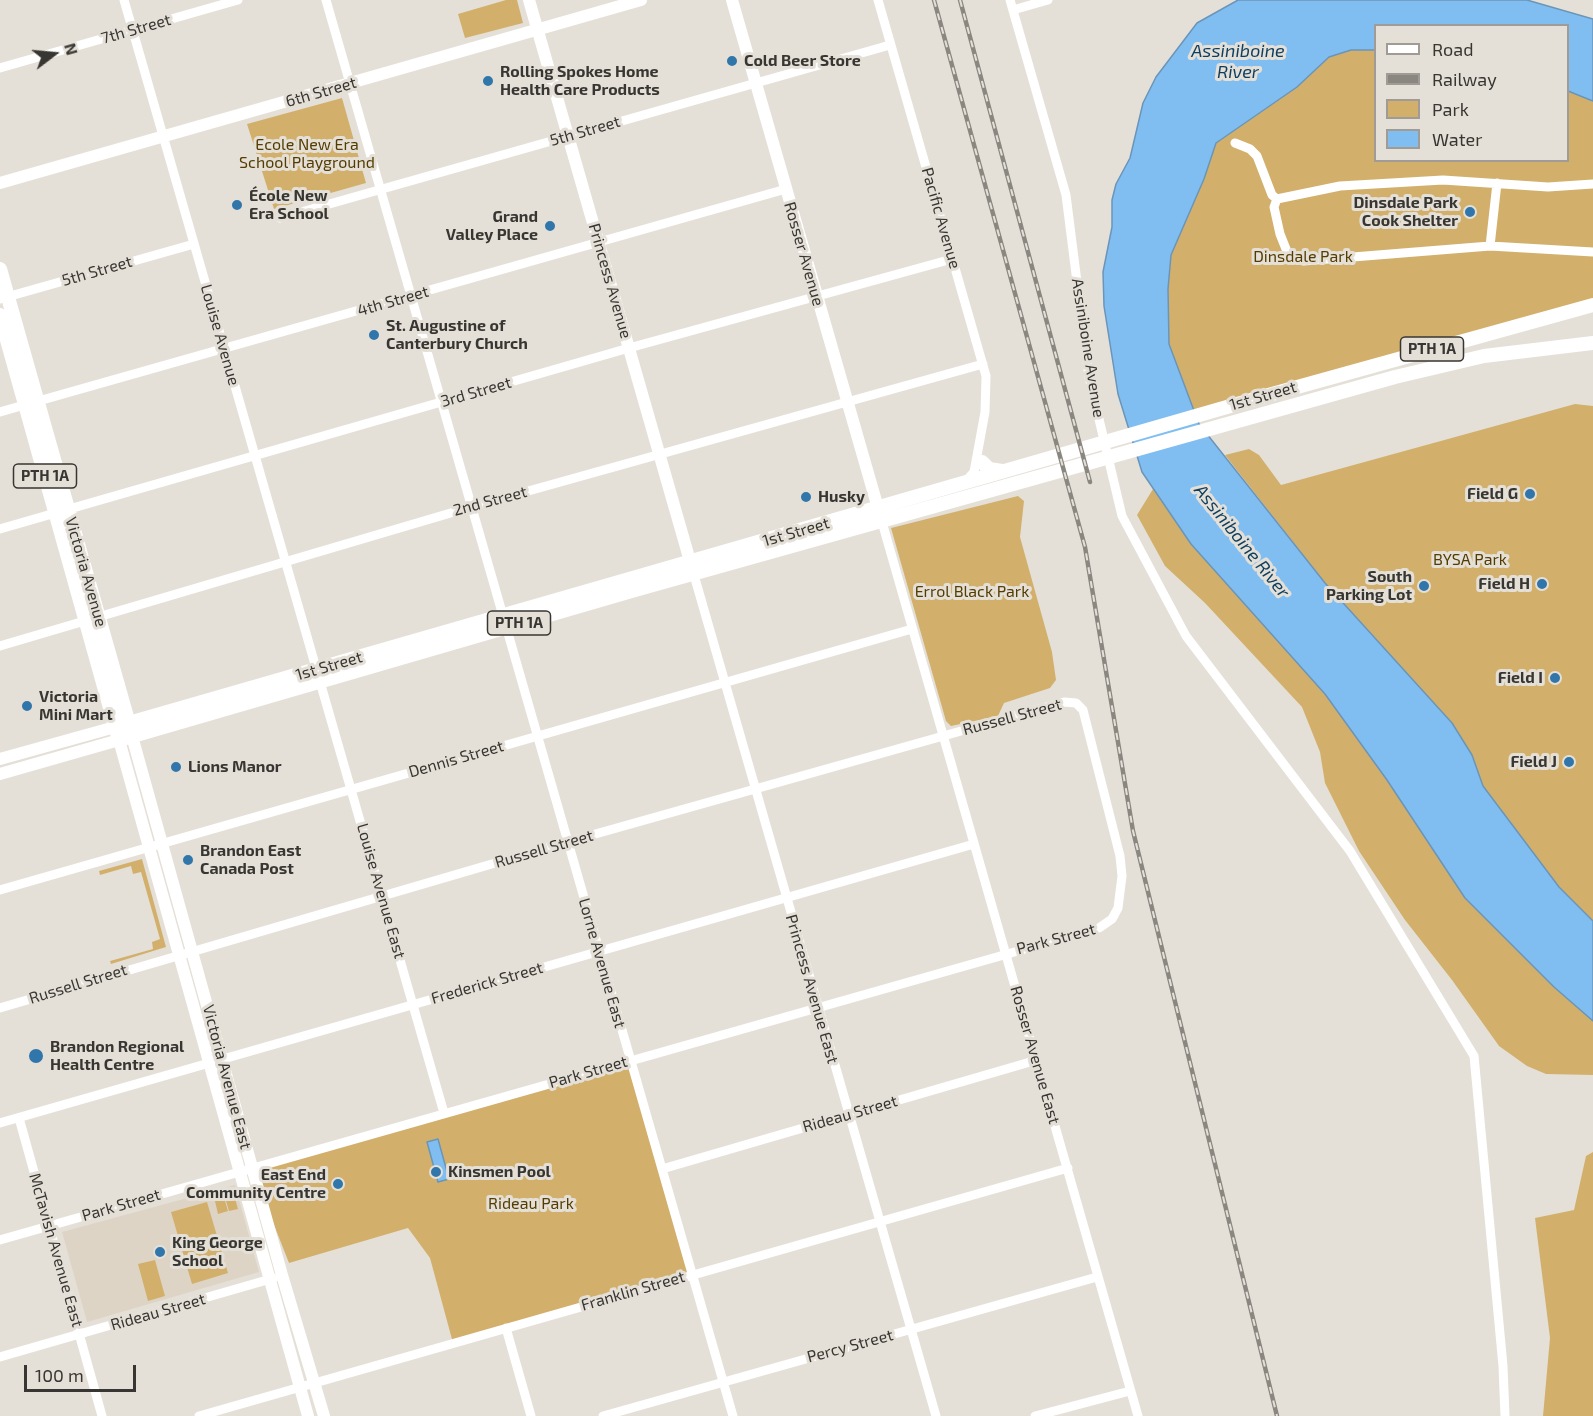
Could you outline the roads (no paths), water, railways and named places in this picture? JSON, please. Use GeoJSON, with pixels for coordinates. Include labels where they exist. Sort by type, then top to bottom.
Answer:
{"type":"FeatureCollection","features":[{"type":"Feature","properties":{"kind":"main road","name":"Victoria Avenue"},"geometry":{"type":"LineString","coordinates":[[0,269],[4,298],[32,403],[124,732]]}},
{"type":"Feature","properties":{"kind":"main road","name":"1st Street"},"geometry":{"type":"LineString","coordinates":[[124,732],[503,620],[880,515],[961,484],[1007,470],[1593,305]]}},
{"type":"Feature","properties":{"kind":"main road","name":"Victoria Avenue"},"geometry":{"type":"LineString","coordinates":[[0,315],[32,403]]}},
{"type":"Feature","properties":{"kind":"main road","name":"1st Street"},"geometry":{"type":"LineString","coordinates":[[880,515],[921,510],[1038,479],[1395,377],[1484,356],[1593,343]]}},
{"type":"Feature","properties":{"kind":"main road"},"geometry":{"type":"LineString","coordinates":[[982,462],[989,469],[1007,470]]}},
{"type":"Feature","properties":{"kind":"main road"},"geometry":{"type":"LineString","coordinates":[[921,510],[981,487],[986,477]]}},
{"type":"Feature","properties":{"kind":"street","name":"Louise Avenue"},"geometry":{"type":"LineString","coordinates":[[124,0],[318,676]]}},
{"type":"Feature","properties":{"kind":"street","name":"7th Street"},"geometry":{"type":"LineString","coordinates":[[0,68],[238,0]]}},
{"type":"Feature","properties":{"kind":"street","name":"Lorne Avenue East"},"geometry":{"type":"LineString","coordinates":[[326,0],[733,1416]]}},
{"type":"Feature","properties":{"kind":"street","name":"Princess Avenue"},"geometry":{"type":"LineString","coordinates":[[529,0],[692,569]]}},
{"type":"Feature","properties":{"kind":"street","name":"6th Street"},"geometry":{"type":"LineString","coordinates":[[0,183],[641,0]]}},
{"type":"Feature","properties":{"kind":"street","name":"Rosser Avenue"},"geometry":{"type":"LineString","coordinates":[[732,0],[880,515]]}},
{"type":"Feature","properties":{"kind":"street","name":"Pacific Avenue"},"geometry":{"type":"LineString","coordinates":[[878,0],[983,364],[987,403],[978,438],[974,472],[961,484]]}},
{"type":"Feature","properties":{"kind":"street","name":"Assiniboine Avenue"},"geometry":{"type":"LineString","coordinates":[[1010,0],[1066,195],[1089,377],[1122,516],[1186,636],[1350,851],[1474,1056],[1503,1366],[1504,1416]]}},
{"type":"Feature","properties":{"kind":"street"},"geometry":{"type":"LineString","coordinates":[[1013,10],[1048,0]]}},
{"type":"Feature","properties":{"kind":"street","name":"5th Street"},"geometry":{"type":"LineString","coordinates":[[280,218],[890,45]]}},
{"type":"Feature","properties":{"kind":"street"},"geometry":{"type":"LineString","coordinates":[[1235,143],[1250,149],[1257,156],[1272,195],[1277,199]]}},
{"type":"Feature","properties":{"kind":"street"},"geometry":{"type":"LineString","coordinates":[[1277,199],[1340,186],[1443,180],[1548,187],[1593,184]]}},
{"type":"Feature","properties":{"kind":"street"},"geometry":{"type":"LineString","coordinates":[[1490,246],[1497,183]]}},
{"type":"Feature","properties":{"kind":"street","name":"4th Street"},"geometry":{"type":"LineString","coordinates":[[0,412],[786,189]]}},
{"type":"Feature","properties":{"kind":"street"},"geometry":{"type":"LineString","coordinates":[[1277,199],[1274,207],[1288,254],[1303,261],[1490,246],[1593,252]]}},
{"type":"Feature","properties":{"kind":"street","name":"5th Street"},"geometry":{"type":"LineString","coordinates":[[4,298],[194,244]]}},
{"type":"Feature","properties":{"kind":"street","name":"3rd Street"},"geometry":{"type":"LineString","coordinates":[[0,529],[629,348],[952,259]]}},
{"type":"Feature","properties":{"kind":"street","name":"2nd Street"},"geometry":{"type":"LineString","coordinates":[[0,646],[285,560],[983,364]]}},
{"type":"Feature","properties":{"kind":"street","name":"Pacific Avenue"},"geometry":{"type":"LineString","coordinates":[[978,438],[986,477]]}},
{"type":"Feature","properties":{"kind":"street","name":"Rosser Avenue East"},"geometry":{"type":"LineString","coordinates":[[880,515],[1138,1416]]}},
{"type":"Feature","properties":{"kind":"street","name":"Princess Avenue East"},"geometry":{"type":"LineString","coordinates":[[692,569],[909,1329],[936,1416]]}},
{"type":"Feature","properties":{"kind":"street","name":"Dennis Street"},"geometry":{"type":"LineString","coordinates":[[0,890],[912,629]]}},
{"type":"Feature","properties":{"kind":"street","name":"Louise Avenue East"},"geometry":{"type":"LineString","coordinates":[[318,676],[444,1113]]}},
{"type":"Feature","properties":{"kind":"street","name":"Russell Street"},"geometry":{"type":"LineString","coordinates":[[0,1008],[942,735],[1064,702],[1079,705],[1084,714]]}},
{"type":"Feature","properties":{"kind":"street","name":"Park Street"},"geometry":{"type":"LineString","coordinates":[[0,1240],[1005,952],[1087,932],[1107,924],[1115,914],[1119,902],[1120,856],[1084,714]]}},
{"type":"Feature","properties":{"kind":"street","name":"1st Street"},"geometry":{"type":"LineString","coordinates":[[0,759],[124,732]]}},
{"type":"Feature","properties":{"kind":"street","name":"1st Street"},"geometry":{"type":"LineString","coordinates":[[0,774],[124,732]]}},
{"type":"Feature","properties":{"kind":"street","name":"Victoria Avenue East"},"geometry":{"type":"LineString","coordinates":[[124,732],[162,843],[186,953],[216,1061],[252,1169],[324,1416]]}},
{"type":"Feature","properties":{"kind":"street","name":"Victoria Avenue East"},"geometry":{"type":"LineString","coordinates":[[124,732],[149,847],[186,953]]}},
{"type":"Feature","properties":{"kind":"street","name":"Frederick Street"},"geometry":{"type":"LineString","coordinates":[[0,1124],[974,844]]}},
{"type":"Feature","properties":{"kind":"street","name":"Rideau Street"},"geometry":{"type":"LineString","coordinates":[[662,1168],[1037,1060]]}},
{"type":"Feature","properties":{"kind":"street","name":"Victoria Avenue East"},"geometry":{"type":"LineString","coordinates":[[216,1061],[238,1172],[308,1416]]}},
{"type":"Feature","properties":{"kind":"street","name":"McTavish Avenue East"},"geometry":{"type":"LineString","coordinates":[[19,1118],[102,1416]]}},
{"type":"Feature","properties":{"kind":"street","name":"Franklin Street"},"geometry":{"type":"LineString","coordinates":[[199,1416],[1068,1168]]}},
{"type":"Feature","properties":{"kind":"street","name":"Rideau Street"},"geometry":{"type":"LineString","coordinates":[[0,1357],[282,1275]]}},
{"type":"Feature","properties":{"kind":"street","name":"Percy Street"},"geometry":{"type":"LineString","coordinates":[[603,1416],[1097,1276]]}},
{"type":"Feature","properties":{"kind":"street"},"geometry":{"type":"LineString","coordinates":[[506,1328],[531,1416]]}},
{"type":"Feature","properties":{"kind":"street"},"geometry":{"type":"LineString","coordinates":[[1035,1416],[1131,1391]]}},
{"type":"Feature","properties":{"kind":"water","name":"Assiniboine River"},"geometry":{"type":"Polygon","coordinates":[[[1238,0],[1527,0],[1593,19],[1593,101],[1569,91],[1569,24],[1374,24],[1374,50],[1351,50],[1329,57],[1297,87],[1216,143],[1204,179],[1171,255],[1168,289],[1169,344],[1199,424],[1325,583],[1452,723],[1472,755],[1483,786],[1559,887],[1593,921],[1593,1021],[1554,987],[1465,898],[1387,780],[1325,694],[1191,544],[1142,472],[1118,394],[1104,306],[1103,272],[1112,227],[1112,200],[1116,184],[1130,158],[1143,103],[1156,77],[1197,23],[1238,0]]]}},
{"type":"Feature","properties":{"kind":"water"},"geometry":{"type":"Polygon","coordinates":[[[438,1139],[449,1179],[438,1182],[427,1142],[438,1139]]]}},
{"type":"Feature","properties":{"kind":"railway"},"geometry":{"type":"LineString","coordinates":[[934,0],[1085,547],[1133,831],[1277,1416]]}},
{"type":"Feature","properties":{"kind":"railway"},"geometry":{"type":"LineString","coordinates":[[960,0],[1090,482]]}},
{"type":"Feature","properties":{"kind":"place","name":"Cold Beer Store"},"geometry":{"type":"Point","coordinates":[732,61]}},
{"type":"Feature","properties":{"kind":"place","name":"Rolling Spokes Home Health Care Products"},"geometry":{"type":"Point","coordinates":[488,81]}},
{"type":"Feature","properties":{"kind":"place","name":"École New Era School"},"geometry":{"type":"Point","coordinates":[237,205]}},
{"type":"Feature","properties":{"kind":"place","name":"Dinsdale Park Cook Shelter"},"geometry":{"type":"Point","coordinates":[1470,212]}},
{"type":"Feature","properties":{"kind":"place","name":"Grand Valley Place"},"geometry":{"type":"Point","coordinates":[550,226]}},
{"type":"Feature","properties":{"kind":"place","name":"St. Augustine of Canterbury Church"},"geometry":{"type":"Point","coordinates":[374,335]}},
{"type":"Feature","properties":{"kind":"place","name":"Field G"},"geometry":{"type":"Point","coordinates":[1530,494]}},
{"type":"Feature","properties":{"kind":"place","name":"Husky"},"geometry":{"type":"Point","coordinates":[806,497]}},
{"type":"Feature","properties":{"kind":"place","name":"Field H"},"geometry":{"type":"Point","coordinates":[1542,584]}},
{"type":"Feature","properties":{"kind":"place","name":"South Parking Lot"},"geometry":{"type":"Point","coordinates":[1424,586]}},
{"type":"Feature","properties":{"kind":"place","name":"Field I"},"geometry":{"type":"Point","coordinates":[1555,678]}},
{"type":"Feature","properties":{"kind":"place","name":"Victoria Mini Mart"},"geometry":{"type":"Point","coordinates":[27,706]}},
{"type":"Feature","properties":{"kind":"place","name":"Field J"},"geometry":{"type":"Point","coordinates":[1569,762]}},
{"type":"Feature","properties":{"kind":"place","name":"Lions Manor"},"geometry":{"type":"Point","coordinates":[176,767]}},
{"type":"Feature","properties":{"kind":"place","name":"Brandon East Canada Post"},"geometry":{"type":"Point","coordinates":[188,860]}},
{"type":"Feature","properties":{"kind":"place","name":"Brandon Regional Health Centre"},"geometry":{"type":"Point","coordinates":[36,1056]}},
{"type":"Feature","properties":{"kind":"place","name":"Kinsmen Pool"},"geometry":{"type":"Point","coordinates":[436,1172]}},
{"type":"Feature","properties":{"kind":"place","name":"East End Community Centre"},"geometry":{"type":"Point","coordinates":[338,1184]}},
{"type":"Feature","properties":{"kind":"place","name":"King George School"},"geometry":{"type":"Point","coordinates":[160,1252]}},
{"type":"Feature","properties":{"kind":"park label","name":"Ecole New Era School Playground"},"geometry":{"type":"Point","coordinates":[307,154]}},
{"type":"Feature","properties":{"kind":"park label","name":"Dinsdale Park"},"geometry":{"type":"Point","coordinates":[1303,257]}},
{"type":"Feature","properties":{"kind":"park label","name":"BYSA Park"},"geometry":{"type":"Point","coordinates":[1470,560]}},
{"type":"Feature","properties":{"kind":"park label","name":"Errol Black Park"},"geometry":{"type":"Point","coordinates":[972,592]}},
{"type":"Feature","properties":{"kind":"park label","name":"Rideau Park"},"geometry":{"type":"Point","coordinates":[531,1204]}}]}
